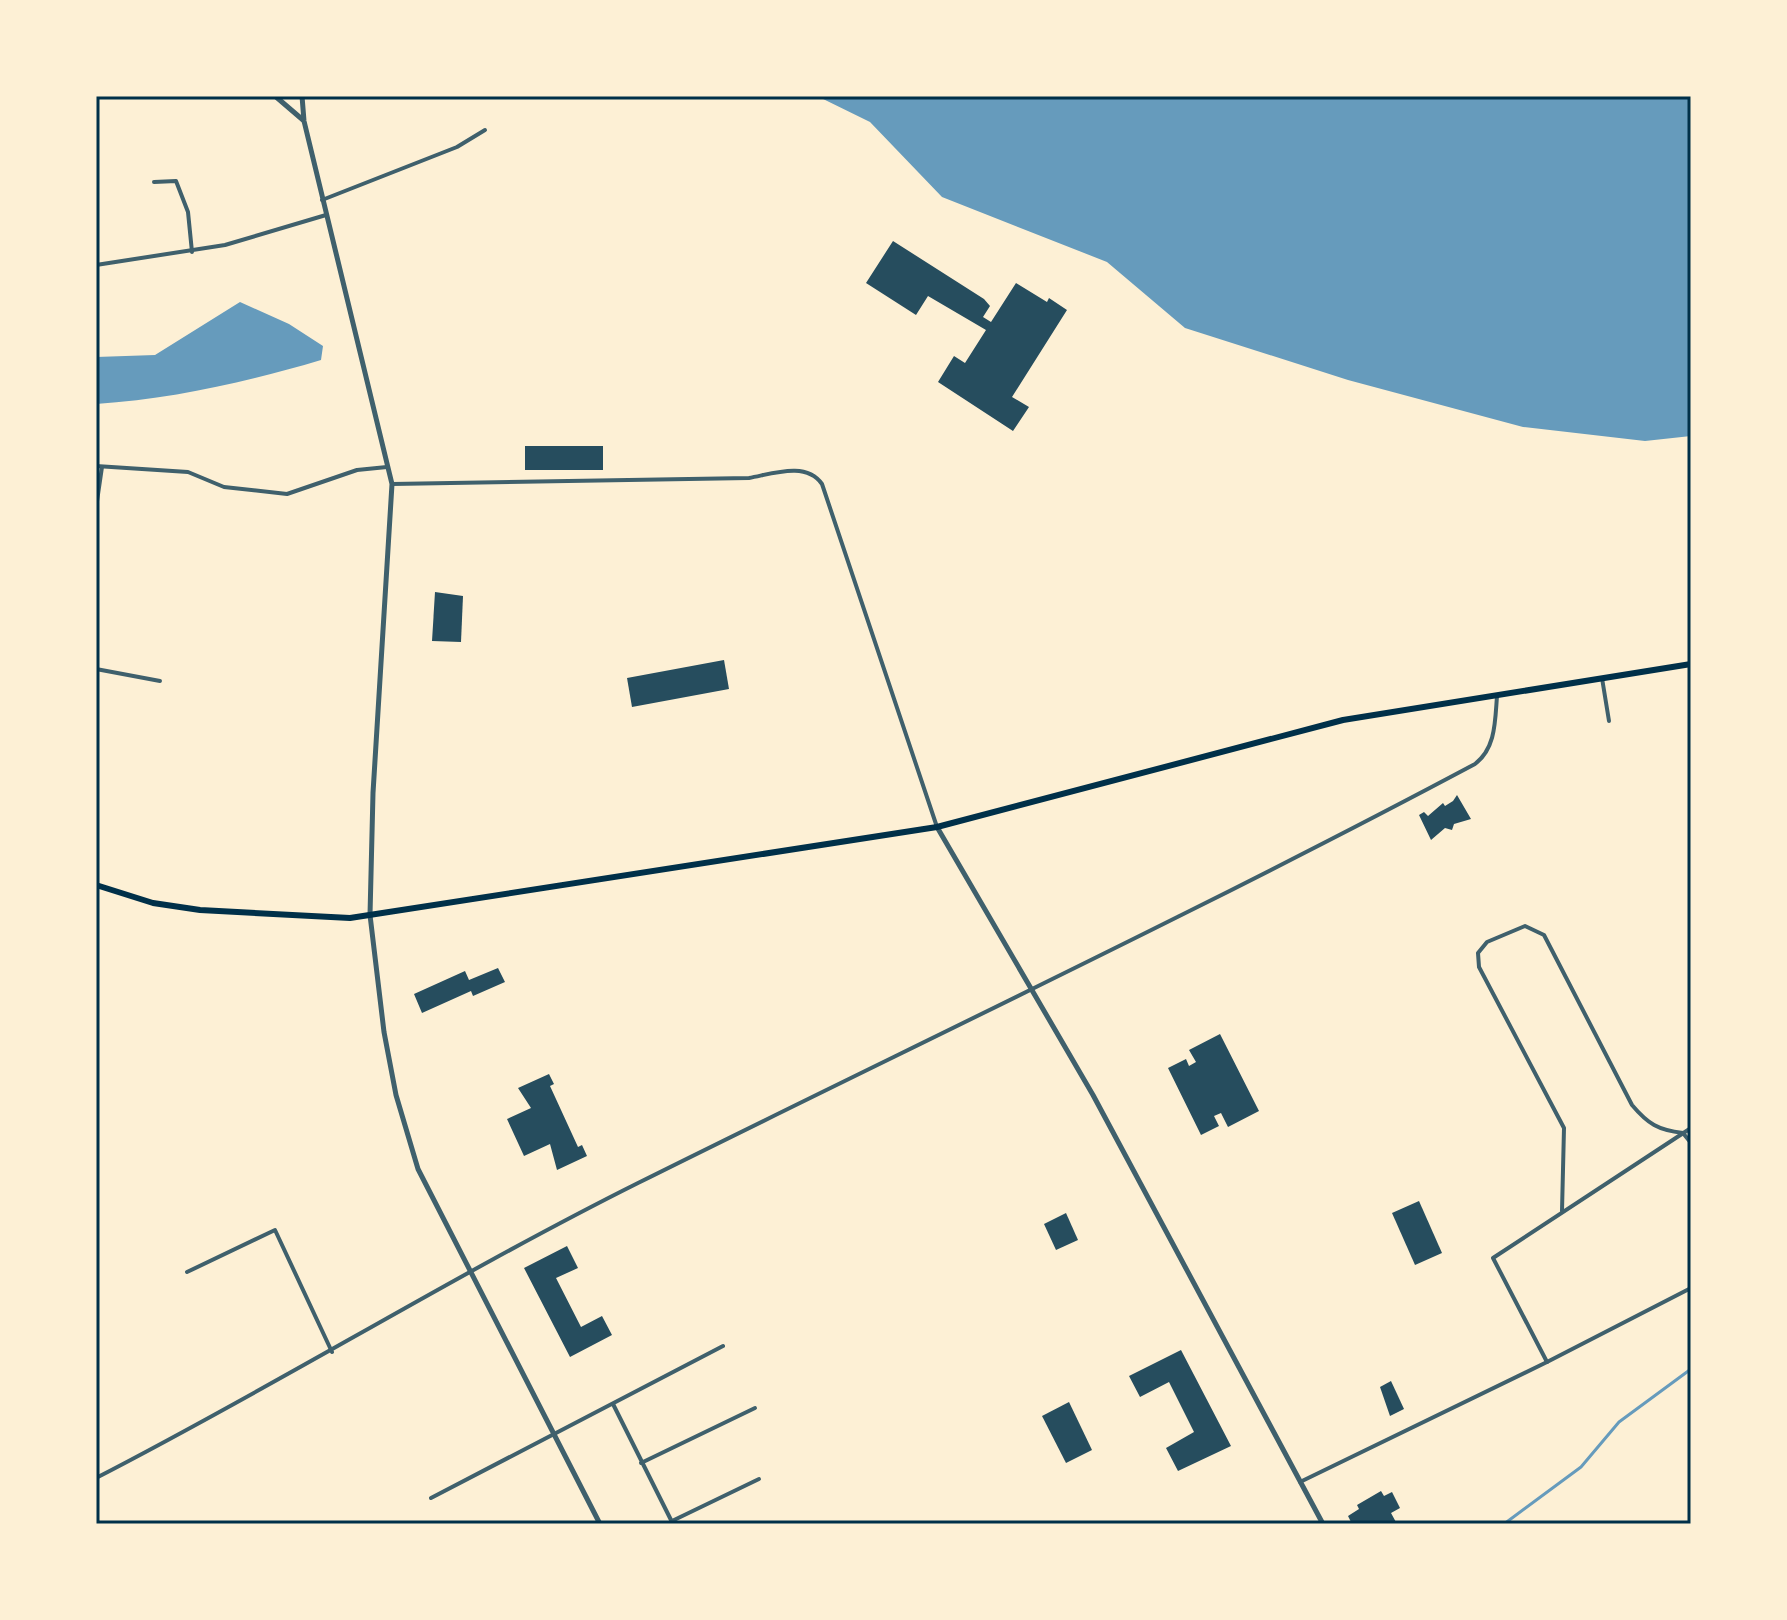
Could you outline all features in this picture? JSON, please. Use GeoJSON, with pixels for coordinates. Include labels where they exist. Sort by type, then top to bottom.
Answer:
{"type":"FeatureCollection","features":[{"type":"Feature","properties":{"kind":"main road"},"geometry":{"type":"LineString","coordinates":[[96,885],[153,903],[200,910],[350,918],[937,827],[1293,731],[1498,693],[1691,664]]}},
{"type":"Feature","properties":{"kind":"street"},"geometry":{"type":"LineString","coordinates":[[275,96],[304,121]]}},
{"type":"Feature","properties":{"kind":"street"},"geometry":{"type":"LineString","coordinates":[[302,96],[304,121],[322,200],[392,484],[373,793],[370,915],[384,1032],[405,1133],[418,1169],[469,1273],[600,1524]]}},
{"type":"Feature","properties":{"kind":"street"},"geometry":{"type":"LineString","coordinates":[[322,200],[457,147],[485,130]]}},
{"type":"Feature","properties":{"kind":"street"},"geometry":{"type":"LineString","coordinates":[[154,182],[176,181],[188,212],[192,252]]}},
{"type":"Feature","properties":{"kind":"street"},"geometry":{"type":"LineString","coordinates":[[96,265],[192,252],[326,215]]}},
{"type":"Feature","properties":{"kind":"street"},"geometry":{"type":"LineString","coordinates":[[96,508],[99,466],[188,472],[224,487],[287,494],[357,470],[387,467]]}},
{"type":"Feature","properties":{"kind":"street"},"geometry":{"type":"LineString","coordinates":[[392,484],[749,478],[809,471],[822,484],[937,827],[1138,1177],[1323,1524]]}},
{"type":"Feature","properties":{"kind":"street"},"geometry":{"type":"LineString","coordinates":[[96,669],[160,681]]}},
{"type":"Feature","properties":{"kind":"street"},"geometry":{"type":"LineString","coordinates":[[1602,678],[1609,721]]}},
{"type":"Feature","properties":{"kind":"street"},"geometry":{"type":"LineString","coordinates":[[96,1478],[638,1183],[1032,990],[1475,764],[1485,757],[1493,738],[1498,693]]}},
{"type":"Feature","properties":{"kind":"street"},"geometry":{"type":"LineString","coordinates":[[1562,1211],[1564,1128],[1479,967],[1478,953],[1487,942],[1525,926],[1544,935],[1632,1105],[1646,1122],[1660,1131],[1683,1133],[1691,1143]]}},
{"type":"Feature","properties":{"kind":"street"},"geometry":{"type":"LineString","coordinates":[[1547,1362],[1493,1258],[1691,1128]]}},
{"type":"Feature","properties":{"kind":"street"},"geometry":{"type":"LineString","coordinates":[[187,1272],[275,1230],[332,1352]]}},
{"type":"Feature","properties":{"kind":"street"},"geometry":{"type":"LineString","coordinates":[[1300,1482],[1691,1288]]}},
{"type":"Feature","properties":{"kind":"street"},"geometry":{"type":"LineString","coordinates":[[431,1498],[723,1346]]}},
{"type":"Feature","properties":{"kind":"street"},"geometry":{"type":"LineString","coordinates":[[613,1404],[672,1522],[759,1479]]}},
{"type":"Feature","properties":{"kind":"street"},"geometry":{"type":"LineString","coordinates":[[641,1463],[755,1408]]}},
{"type":"Feature","properties":{"kind":"water"},"geometry":{"type":"Polygon","coordinates":[[[817,96],[1691,96],[1691,436],[1645,441],[1523,427],[1348,380],[1185,328],[1107,262],[942,197],[870,122],[817,96]]]}},
{"type":"Feature","properties":{"kind":"water"},"geometry":{"type":"Polygon","coordinates":[[[240,302],[289,324],[323,346],[321,360],[210,388],[96,404],[96,357],[155,355],[240,302]]]}},
{"type":"Feature","properties":{"kind":"building"},"geometry":{"type":"Polygon","coordinates":[[[893,241],[984,299],[990,306],[983,317],[991,322],[1016,283],[1067,310],[1012,397],[1029,407],[1013,431],[938,382],[954,356],[965,363],[986,330],[928,296],[916,315],[866,283],[893,241]]]}},
{"type":"Feature","properties":{"kind":"building"},"geometry":{"type":"Polygon","coordinates":[[[525,446],[603,446],[603,470],[525,470],[525,446]]]}},
{"type":"Feature","properties":{"kind":"building"},"geometry":{"type":"Polygon","coordinates":[[[435,592],[463,596],[461,642],[432,641],[435,592]]]}},
{"type":"Feature","properties":{"kind":"building"},"geometry":{"type":"Polygon","coordinates":[[[724,660],[729,689],[632,707],[627,678],[724,660]]]}},
{"type":"Feature","properties":{"kind":"building"},"geometry":{"type":"Polygon","coordinates":[[[1457,795],[1471,819],[1454,824],[1452,830],[1445,828],[1431,840],[1419,815],[1424,812],[1428,816],[1443,803],[1445,806],[1453,801],[1457,795]]]}},
{"type":"Feature","properties":{"kind":"building"},"geometry":{"type":"Polygon","coordinates":[[[498,968],[505,982],[473,996],[471,991],[422,1013],[414,994],[465,971],[469,980],[498,968]]]}},
{"type":"Feature","properties":{"kind":"building"},"geometry":{"type":"Polygon","coordinates":[[[1220,1034],[1259,1111],[1228,1127],[1221,1113],[1214,1116],[1219,1126],[1201,1135],[1168,1068],[1186,1059],[1189,1066],[1196,1062],[1189,1050],[1220,1034]]]}},
{"type":"Feature","properties":{"kind":"building"},"geometry":{"type":"Polygon","coordinates":[[[549,1074],[554,1084],[550,1086],[578,1147],[582,1145],[587,1156],[557,1170],[550,1144],[524,1156],[507,1119],[531,1108],[518,1088],[549,1074]]]}},
{"type":"Feature","properties":{"kind":"building"},"geometry":{"type":"Polygon","coordinates":[[[1419,1201],[1442,1253],[1415,1265],[1392,1213],[1419,1201]]]}},
{"type":"Feature","properties":{"kind":"building"},"geometry":{"type":"Polygon","coordinates":[[[1066,1213],[1078,1240],[1056,1250],[1044,1224],[1066,1213]]]}},
{"type":"Feature","properties":{"kind":"building"},"geometry":{"type":"Polygon","coordinates":[[[567,1246],[578,1268],[556,1278],[581,1327],[602,1316],[612,1335],[570,1357],[524,1268],[567,1246]]]}},
{"type":"Feature","properties":{"kind":"building"},"geometry":{"type":"Polygon","coordinates":[[[1181,1350],[1231,1446],[1178,1471],[1166,1448],[1194,1432],[1169,1382],[1140,1397],[1129,1376],[1181,1350]]]}},
{"type":"Feature","properties":{"kind":"building"},"geometry":{"type":"Polygon","coordinates":[[[1391,1381],[1404,1409],[1390,1416],[1380,1387],[1391,1381]]]}},
{"type":"Feature","properties":{"kind":"building"},"geometry":{"type":"Polygon","coordinates":[[[1069,1402],[1092,1450],[1066,1463],[1042,1416],[1069,1402]]]}},
{"type":"Feature","properties":{"kind":"building"},"geometry":{"type":"Polygon","coordinates":[[[1381,1491],[1384,1496],[1392,1492],[1400,1508],[1391,1513],[1397,1524],[1352,1524],[1348,1516],[1359,1509],[1357,1505],[1381,1491]]]}},
{"type":"Feature","properties":{"kind":"waterway"},"geometry":{"type":"LineString","coordinates":[[1504,1524],[1581,1467],[1619,1422],[1691,1369]]}}]}
